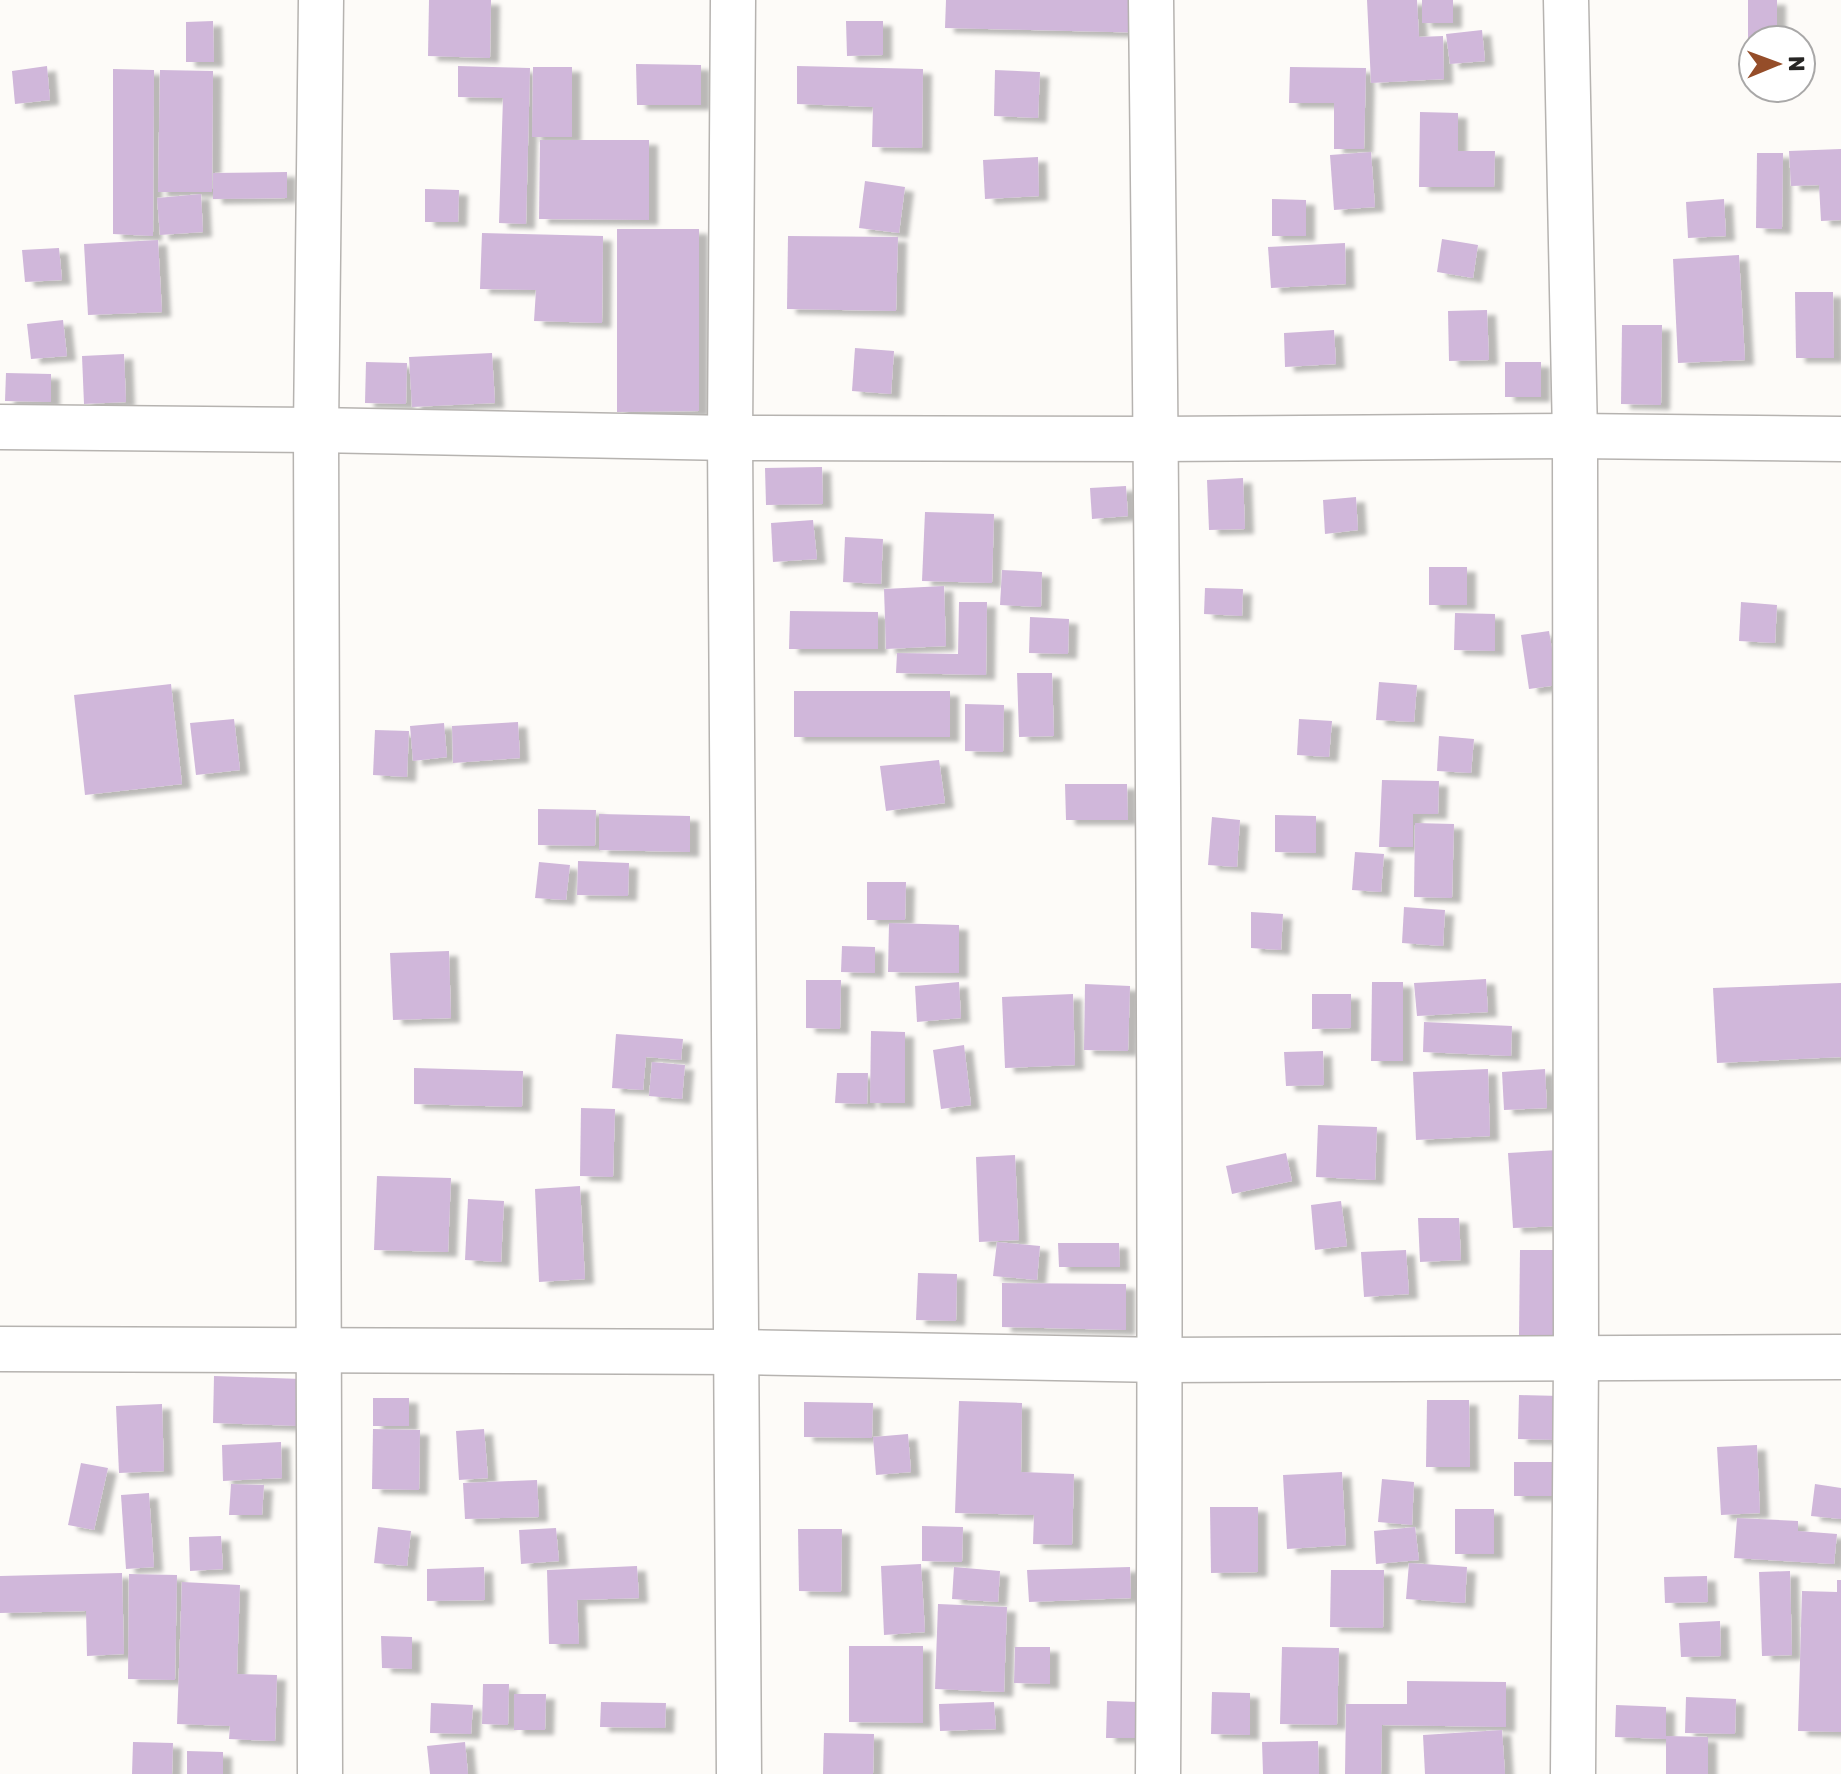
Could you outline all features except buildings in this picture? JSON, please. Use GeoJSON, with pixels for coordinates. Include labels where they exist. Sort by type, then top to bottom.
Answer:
{"type":"FeatureCollection","features":[{"type":"Feature","properties":{"kind":"street"},"geometry":{"type":"LineString","coordinates":[[320,1774],[316,430],[321,0]]}},
{"type":"Feature","properties":{"kind":"street"},"geometry":{"type":"LineString","coordinates":[[733,0],[730,438],[739,1774]]}},
{"type":"Feature","properties":{"kind":"street"},"geometry":{"type":"LineString","coordinates":[[1151,0],[1161,1360],[1158,1774]]}},
{"type":"Feature","properties":{"kind":"street"},"geometry":{"type":"LineString","coordinates":[[1566,0],[1575,436],[1573,1774]]}},
{"type":"Feature","properties":{"kind":"street"},"geometry":{"type":"LineString","coordinates":[[0,427],[730,438],[1575,436],[1841,439]]}},
{"type":"Feature","properties":{"kind":"street"},"geometry":{"type":"LineString","coordinates":[[0,1349],[736,1352],[1161,1360],[1841,1357]]}}]}
